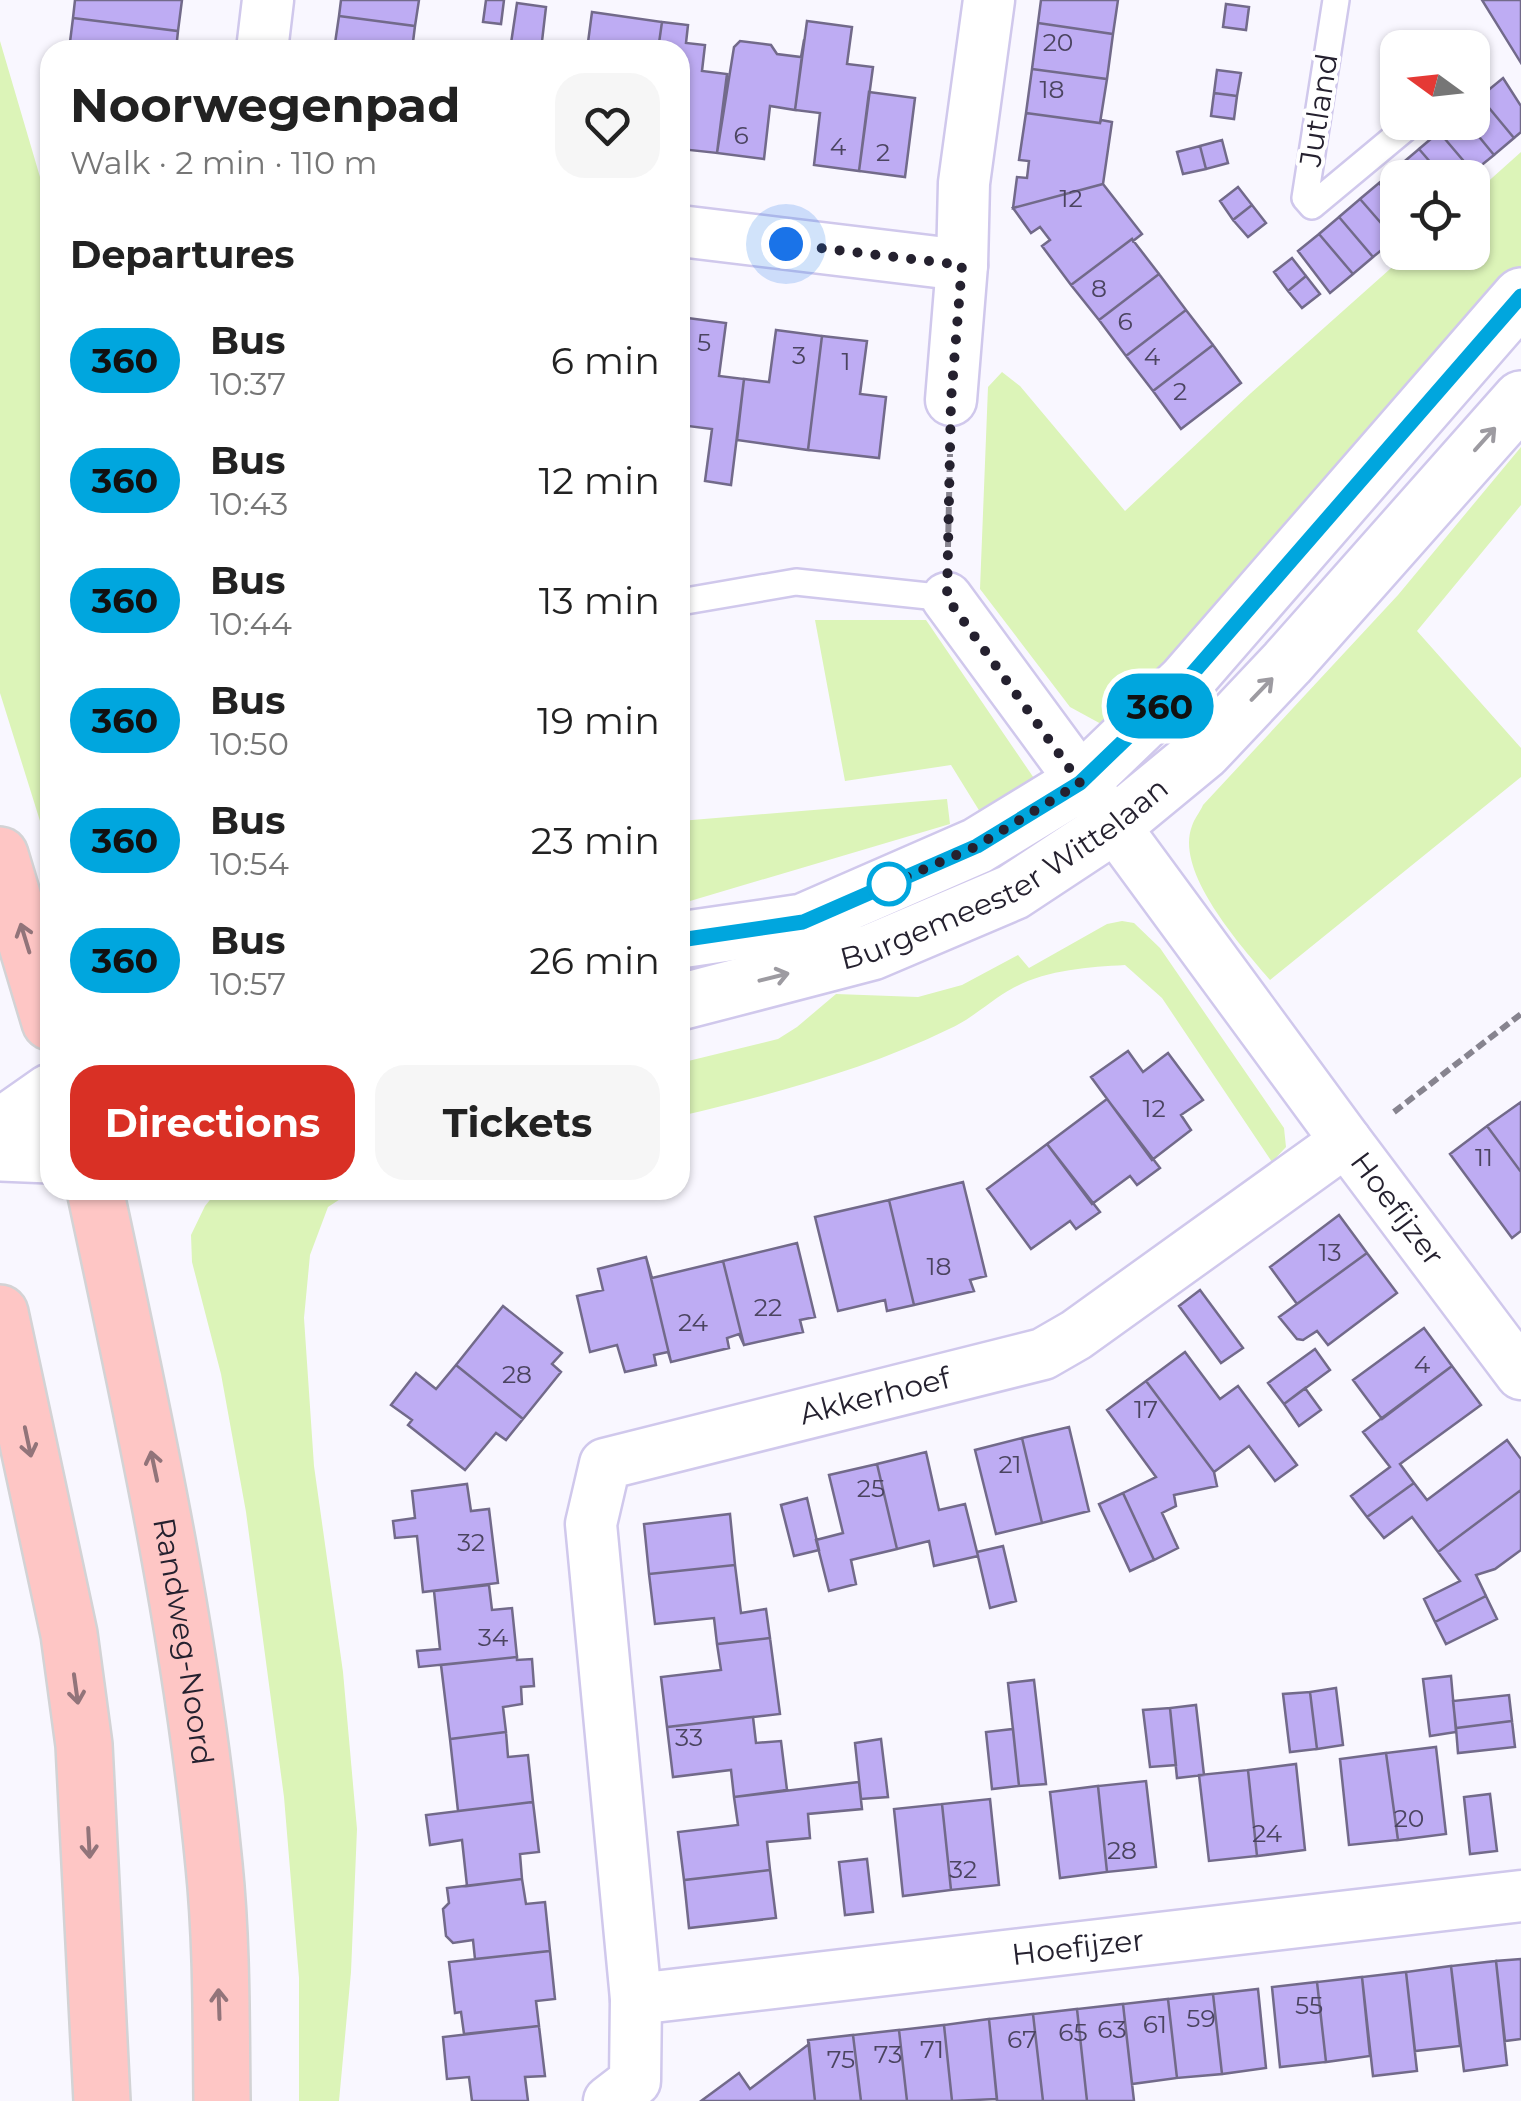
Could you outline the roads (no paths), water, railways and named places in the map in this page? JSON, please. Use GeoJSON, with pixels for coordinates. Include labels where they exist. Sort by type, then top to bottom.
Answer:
{"type":"FeatureCollection","features":[{"type":"Feature","properties":{"kind":"main road"},"geometry":{"type":"LineString","coordinates":[[0,855],[40,989]]}},
{"type":"Feature","properties":{"kind":"main road","name":"Randweg-Noord"},"geometry":{"type":"LineString","coordinates":[[97,1200],[184,1630],[214,1867],[222,2101]]}},
{"type":"Feature","properties":{"kind":"main road"},"geometry":{"type":"LineString","coordinates":[[0,1313],[69,1634],[84,1745],[102,2101]]}},
{"type":"Feature","properties":{"kind":"street"},"geometry":{"type":"LineString","coordinates":[[263,40],[268,0]]}},
{"type":"Feature","properties":{"kind":"street"},"geometry":{"type":"LineString","coordinates":[[951,400],[964,183],[989,0]]}},
{"type":"Feature","properties":{"kind":"street"},"geometry":{"type":"LineString","coordinates":[[690,232],[962,265]]}},
{"type":"Feature","properties":{"kind":"street","name":"Burgemeester Wittelaan"},"geometry":{"type":"LineString","coordinates":[[690,939],[803,922],[977,846],[1080,783],[1186,681],[1521,296]]}},
{"type":"Feature","properties":{"kind":"street","name":"Burgemeester Wittelaan"},"geometry":{"type":"LineString","coordinates":[[690,999],[872,952],[1013,892],[1113,826],[1228,726],[1521,399]]}},
{"type":"Feature","properties":{"kind":"street"},"geometry":{"type":"LineString","coordinates":[[947,598],[1346,1141]]}},
{"type":"Feature","properties":{"kind":"street"},"geometry":{"type":"LineString","coordinates":[[0,1127],[40,1099]]}},
{"type":"Feature","properties":{"kind":"street","name":"Hoefijzer"},"geometry":{"type":"LineString","coordinates":[[1346,1141],[1521,1374]]}},
{"type":"Feature","properties":{"kind":"street","name":"Akkerhoef"},"geometry":{"type":"LineString","coordinates":[[608,2101],[635,2081],[636,1999],[591,1524],[605,1464],[1043,1354],[1346,1141]]}},
{"type":"Feature","properties":{"kind":"street"},"geometry":{"type":"LineString","coordinates":[[0,1153],[40,1155]]}},
{"type":"Feature","properties":{"kind":"street","name":"Hoefijzer"},"geometry":{"type":"LineString","coordinates":[[636,1999],[1521,1896]]}},
{"type":"Feature","properties":{"kind":"lane","name":"Jutland"},"geometry":{"type":"LineString","coordinates":[[1336,0],[1305,198],[1312,206],[1391,140]]}},
{"type":"Feature","properties":{"kind":"lane"},"geometry":{"type":"LineString","coordinates":[[690,600],[796,582],[947,598]]}}]}
